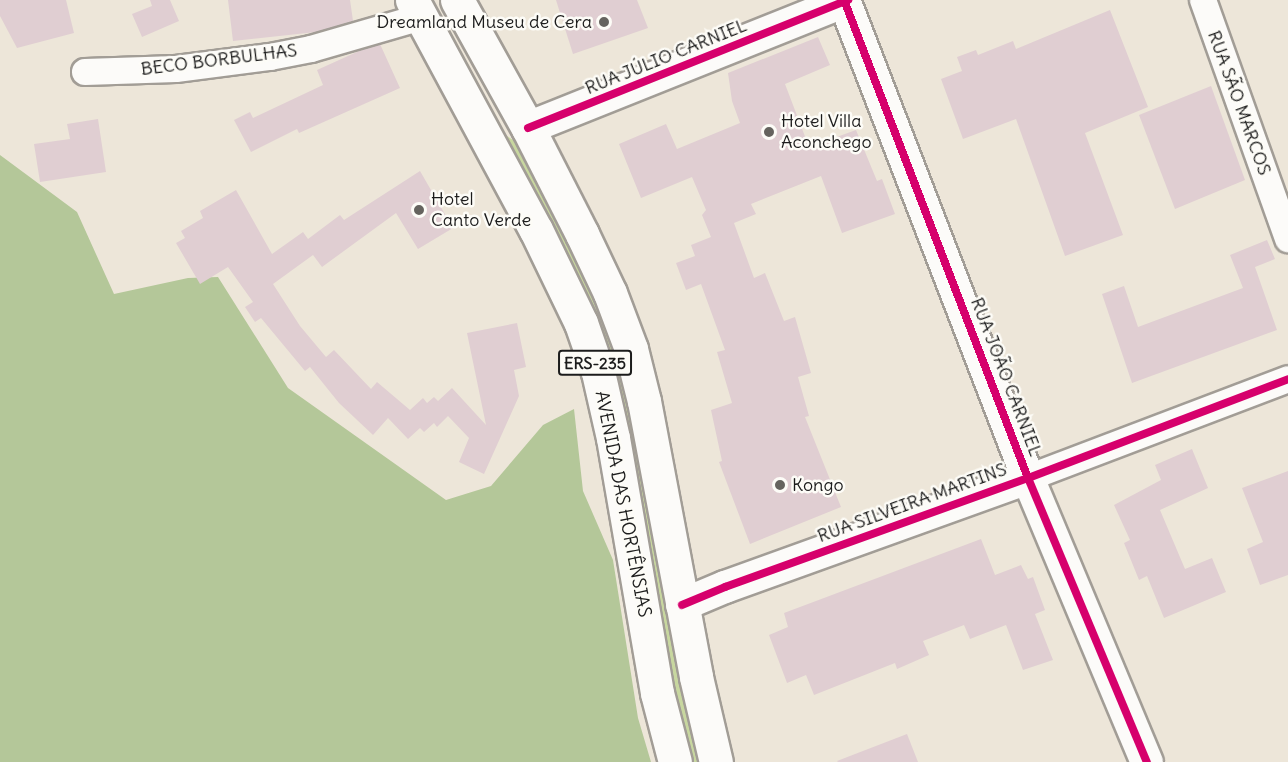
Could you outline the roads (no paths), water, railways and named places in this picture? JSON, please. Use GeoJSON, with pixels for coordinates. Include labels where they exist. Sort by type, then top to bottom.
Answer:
{"type":"FeatureCollection","features":[{"type":"Feature","properties":{"kind":"main road","name":"ERS-235"},"geometry":{"type":"LineString","coordinates":[[457,0],[528,128],[596,263],[631,349],[656,459],[682,605],[716,762]]}},
{"type":"Feature","properties":{"kind":"main road"},"geometry":{"type":"LineString","coordinates":[[419,6],[504,127],[513,130],[528,128]]}},
{"type":"Feature","properties":{"kind":"main road","name":"AVENIDA DAS HORTÊNSIAS"},"geometry":{"type":"LineString","coordinates":[[419,6],[536,230],[581,323],[598,372],[613,438],[657,693],[675,762]]}},
{"type":"Feature","properties":{"kind":"street","name":"RUA JÚLIO CARNIEL"},"geometry":{"type":"LineString","coordinates":[[528,128],[846,0]]}},
{"type":"Feature","properties":{"kind":"street","name":"RUA JOÃO CARNIEL"},"geometry":{"type":"LineString","coordinates":[[846,0],[1028,478],[1147,762]]}},
{"type":"Feature","properties":{"kind":"street","name":"RUA SÃO MARCOS"},"geometry":{"type":"LineString","coordinates":[[1203,0],[1288,239]]}},
{"type":"Feature","properties":{"kind":"street","name":"BECO BORBULHAS"},"geometry":{"type":"LineString","coordinates":[[85,72],[176,69],[270,57],[344,40],[419,6]]}},
{"type":"Feature","properties":{"kind":"street","name":"RUA SILVEIRA MARTINS"},"geometry":{"type":"LineString","coordinates":[[682,605],[725,587],[1028,478],[1288,379]]}},
{"type":"Feature","properties":{"kind":"place","name":"Dreamland Museu de Cera"},"geometry":{"type":"Point","coordinates":[604,22]}},
{"type":"Feature","properties":{"kind":"place","name":"Hotel Villa Aconchego"},"geometry":{"type":"Point","coordinates":[769,132]}},
{"type":"Feature","properties":{"kind":"place","name":"Hotel Canto Verde"},"geometry":{"type":"Point","coordinates":[419,210]}},
{"type":"Feature","properties":{"kind":"place","name":"Kongo"},"geometry":{"type":"Point","coordinates":[780,485]}}]}
